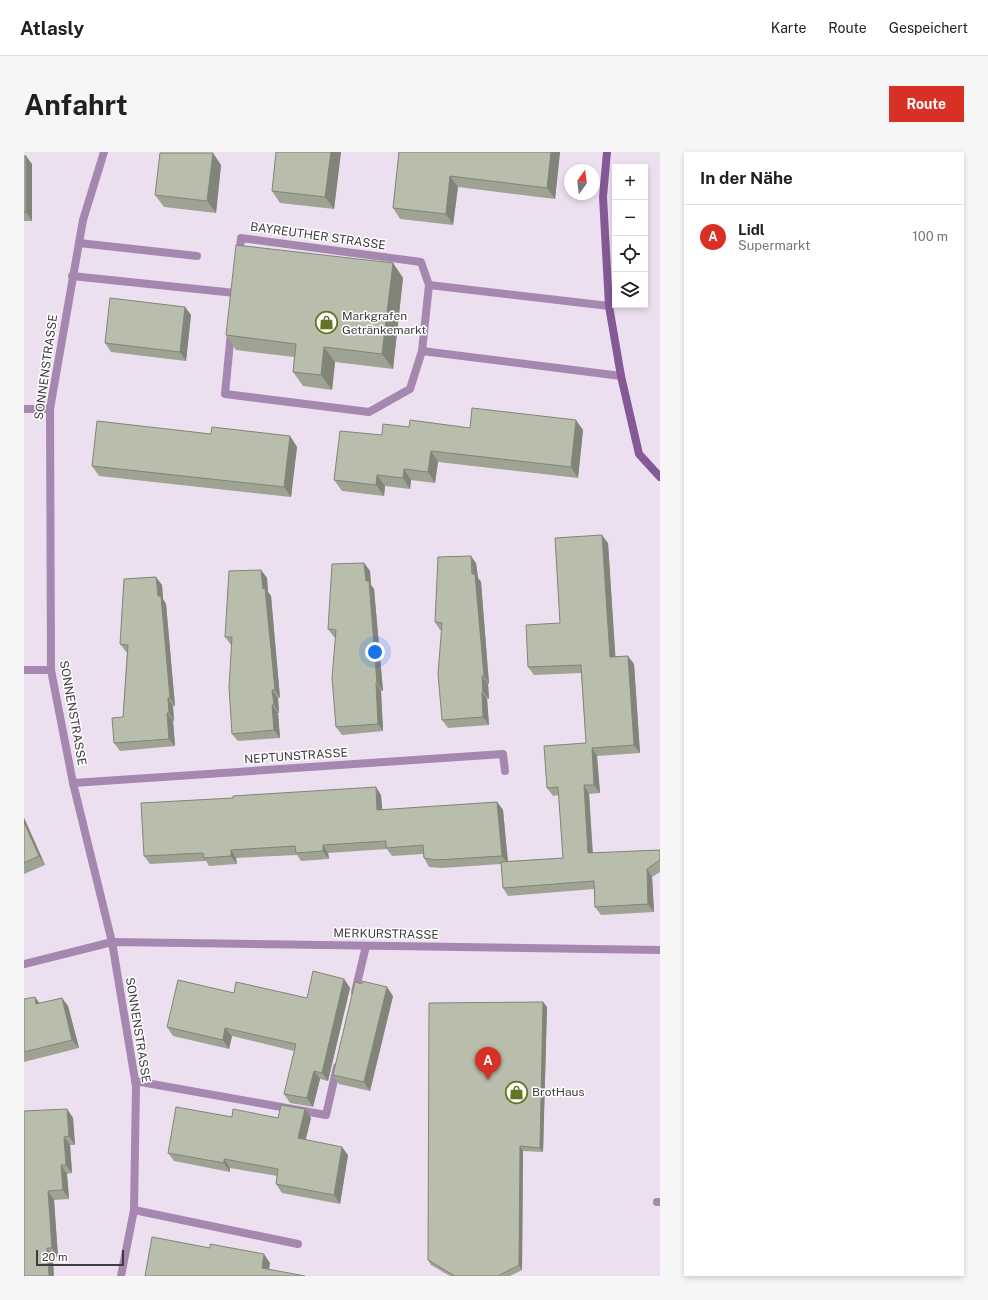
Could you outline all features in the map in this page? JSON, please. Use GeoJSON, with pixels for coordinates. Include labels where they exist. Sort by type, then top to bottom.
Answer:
{"type":"FeatureCollection","features":[{"type":"Feature","properties":{"kind":"street","name":"SONNENSTRASSE"},"geometry":{"type":"LineString","coordinates":[[104,152],[83,220],[72,276],[50,409],[51,670],[73,783],[112,942],[135,1081],[134,1210],[121,1276]]}},
{"type":"Feature","properties":{"kind":"street"},"geometry":{"type":"LineString","coordinates":[[607,152],[603,197],[609,306],[621,376],[639,454],[660,477]]}},
{"type":"Feature","properties":{"kind":"street","name":"BAYREUTHER STRASSE"},"geometry":{"type":"LineString","coordinates":[[232,324],[225,394],[369,412],[410,388],[422,351],[429,286],[421,262],[240,238],[237,269]]}},
{"type":"Feature","properties":{"kind":"street"},"geometry":{"type":"LineString","coordinates":[[79,242],[197,256]]}},
{"type":"Feature","properties":{"kind":"street"},"geometry":{"type":"LineString","coordinates":[[72,276],[235,293]]}},
{"type":"Feature","properties":{"kind":"street"},"geometry":{"type":"LineString","coordinates":[[429,286],[609,306]]}},
{"type":"Feature","properties":{"kind":"street"},"geometry":{"type":"LineString","coordinates":[[422,351],[621,376]]}},
{"type":"Feature","properties":{"kind":"street"},"geometry":{"type":"LineString","coordinates":[[24,409],[50,409]]}},
{"type":"Feature","properties":{"kind":"street"},"geometry":{"type":"LineString","coordinates":[[24,670],[51,670]]}},
{"type":"Feature","properties":{"kind":"street","name":"NEPTUNSTRASSE"},"geometry":{"type":"LineString","coordinates":[[73,783],[503,754],[505,771]]}},
{"type":"Feature","properties":{"kind":"street","name":"MERKURSTRASSE"},"geometry":{"type":"LineString","coordinates":[[24,964],[112,942],[660,950]]}},
{"type":"Feature","properties":{"kind":"street"},"geometry":{"type":"LineString","coordinates":[[353,1000],[366,946]]}},
{"type":"Feature","properties":{"kind":"street"},"geometry":{"type":"LineString","coordinates":[[135,1081],[326,1115],[338,1061]]}},
{"type":"Feature","properties":{"kind":"street"},"geometry":{"type":"LineString","coordinates":[[134,1210],[298,1244]]}},
{"type":"Feature","properties":{"kind":"building"},"geometry":{"type":"Polygon","coordinates":[[[276,152],[331,152],[325,197],[272,191],[276,152]]]}},
{"type":"Feature","properties":{"kind":"building"},"geometry":{"type":"Polygon","coordinates":[[[399,152],[551,152],[547,188],[450,176],[446,214],[393,208],[399,152]]]}},
{"type":"Feature","properties":{"kind":"building"},"geometry":{"type":"Polygon","coordinates":[[[160,153],[213,153],[207,201],[155,195],[160,153]]]}},
{"type":"Feature","properties":{"kind":"building"},"geometry":{"type":"Polygon","coordinates":[[[24,156],[26,156],[26,212],[24,212],[24,156]]]}},
{"type":"Feature","properties":{"kind":"building"},"geometry":{"type":"Polygon","coordinates":[[[236,245],[393,263],[382,354],[324,347],[321,375],[293,372],[296,344],[226,335],[236,245]]]}},
{"type":"Feature","properties":{"kind":"building"},"geometry":{"type":"Polygon","coordinates":[[[110,298],[185,307],[180,352],[105,343],[110,298]]]}},
{"type":"Feature","properties":{"kind":"building"},"geometry":{"type":"Polygon","coordinates":[[[472,408],[576,420],[571,467],[431,451],[428,472],[404,469],[403,478],[377,475],[376,485],[334,480],[340,431],[382,435],[383,424],[409,427],[410,420],[470,428],[472,408]]]}},
{"type":"Feature","properties":{"kind":"building"},"geometry":{"type":"Polygon","coordinates":[[[97,421],[211,434],[212,427],[290,436],[284,487],[92,466],[97,421]]]}},
{"type":"Feature","properties":{"kind":"building"},"geometry":{"type":"Polygon","coordinates":[[[602,535],[610,657],[628,656],[634,745],[592,748],[594,785],[584,785],[588,853],[660,850],[660,860],[647,869],[648,904],[595,907],[594,881],[503,888],[501,862],[563,858],[558,787],[547,788],[544,746],[586,743],[581,665],[528,667],[526,625],[560,623],[555,538],[602,535]]]}},
{"type":"Feature","properties":{"kind":"building"},"geometry":{"type":"Polygon","coordinates":[[[471,556],[472,574],[475,574],[484,676],[482,676],[483,717],[442,720],[438,674],[442,623],[435,622],[438,557],[471,556]]]}},
{"type":"Feature","properties":{"kind":"building"},"geometry":{"type":"Polygon","coordinates":[[[364,563],[366,581],[369,581],[377,683],[378,724],[336,727],[332,678],[336,630],[328,629],[332,564],[364,563]]]}},
{"type":"Feature","properties":{"kind":"building"},"geometry":{"type":"Polygon","coordinates":[[[261,570],[263,589],[265,588],[275,690],[272,690],[274,705],[272,705],[274,730],[232,734],[229,687],[232,637],[225,637],[229,571],[261,570]]]}},
{"type":"Feature","properties":{"kind":"building"},"geometry":{"type":"Polygon","coordinates":[[[156,577],[158,596],[161,596],[170,698],[168,698],[169,713],[167,713],[169,739],[114,743],[112,718],[123,717],[128,645],[120,644],[124,579],[156,577]]]}},
{"type":"Feature","properties":{"kind":"building"},"geometry":{"type":"Polygon","coordinates":[[[376,787],[377,810],[497,802],[502,856],[436,860],[424,858],[423,845],[386,848],[386,841],[323,845],[323,851],[296,853],[295,846],[231,850],[231,856],[204,858],[203,853],[144,856],[141,803],[233,798],[233,796],[376,787]]]}},
{"type":"Feature","properties":{"kind":"building"},"geometry":{"type":"Polygon","coordinates":[[[24,822],[39,856],[24,863],[24,822]]]}},
{"type":"Feature","properties":{"kind":"building"},"geometry":{"type":"Polygon","coordinates":[[[313,971],[344,979],[322,1073],[314,1071],[307,1098],[284,1094],[296,1044],[225,1028],[223,1040],[167,1027],[178,980],[234,993],[236,982],[307,998],[313,971]]]}},
{"type":"Feature","properties":{"kind":"building"},"geometry":{"type":"Polygon","coordinates":[[[362,981],[387,987],[364,1082],[333,1075],[355,982],[362,984],[362,981]]]}},
{"type":"Feature","properties":{"kind":"building"},"geometry":{"type":"Polygon","coordinates":[[[35,997],[36,1004],[62,998],[72,1040],[24,1052],[24,999],[35,997]]]}},
{"type":"Feature","properties":{"kind":"building"},"geometry":{"type":"Polygon","coordinates":[[[543,1002],[540,1148],[520,1146],[519,1265],[498,1276],[455,1276],[428,1260],[429,1003],[543,1002]]]}},
{"type":"Feature","properties":{"kind":"building"},"geometry":{"type":"Polygon","coordinates":[[[281,1105],[305,1109],[298,1138],[342,1147],[334,1195],[276,1184],[278,1169],[224,1159],[224,1163],[168,1153],[176,1107],[232,1117],[233,1109],[278,1118],[281,1105]]]}},
{"type":"Feature","properties":{"kind":"building"},"geometry":{"type":"Polygon","coordinates":[[[67,1109],[69,1136],[64,1137],[66,1165],[61,1165],[63,1190],[48,1191],[52,1248],[47,1248],[49,1276],[24,1276],[24,1111],[67,1109]]]}},
{"type":"Feature","properties":{"kind":"building"},"geometry":{"type":"Polygon","coordinates":[[[152,1237],[210,1248],[210,1244],[264,1254],[262,1268],[305,1276],[145,1276],[152,1237]]]}},
{"type":"Feature","properties":{"kind":"place","name":"Markgrafen Getränkemarkt"},"geometry":{"type":"Point","coordinates":[327,323]}},
{"type":"Feature","properties":{"kind":"place","name":"Lidl"},"geometry":{"type":"Point","coordinates":[488,1080]}},
{"type":"Feature","properties":{"kind":"place","name":"BrotHaus"},"geometry":{"type":"Point","coordinates":[516,1092]}}]}
